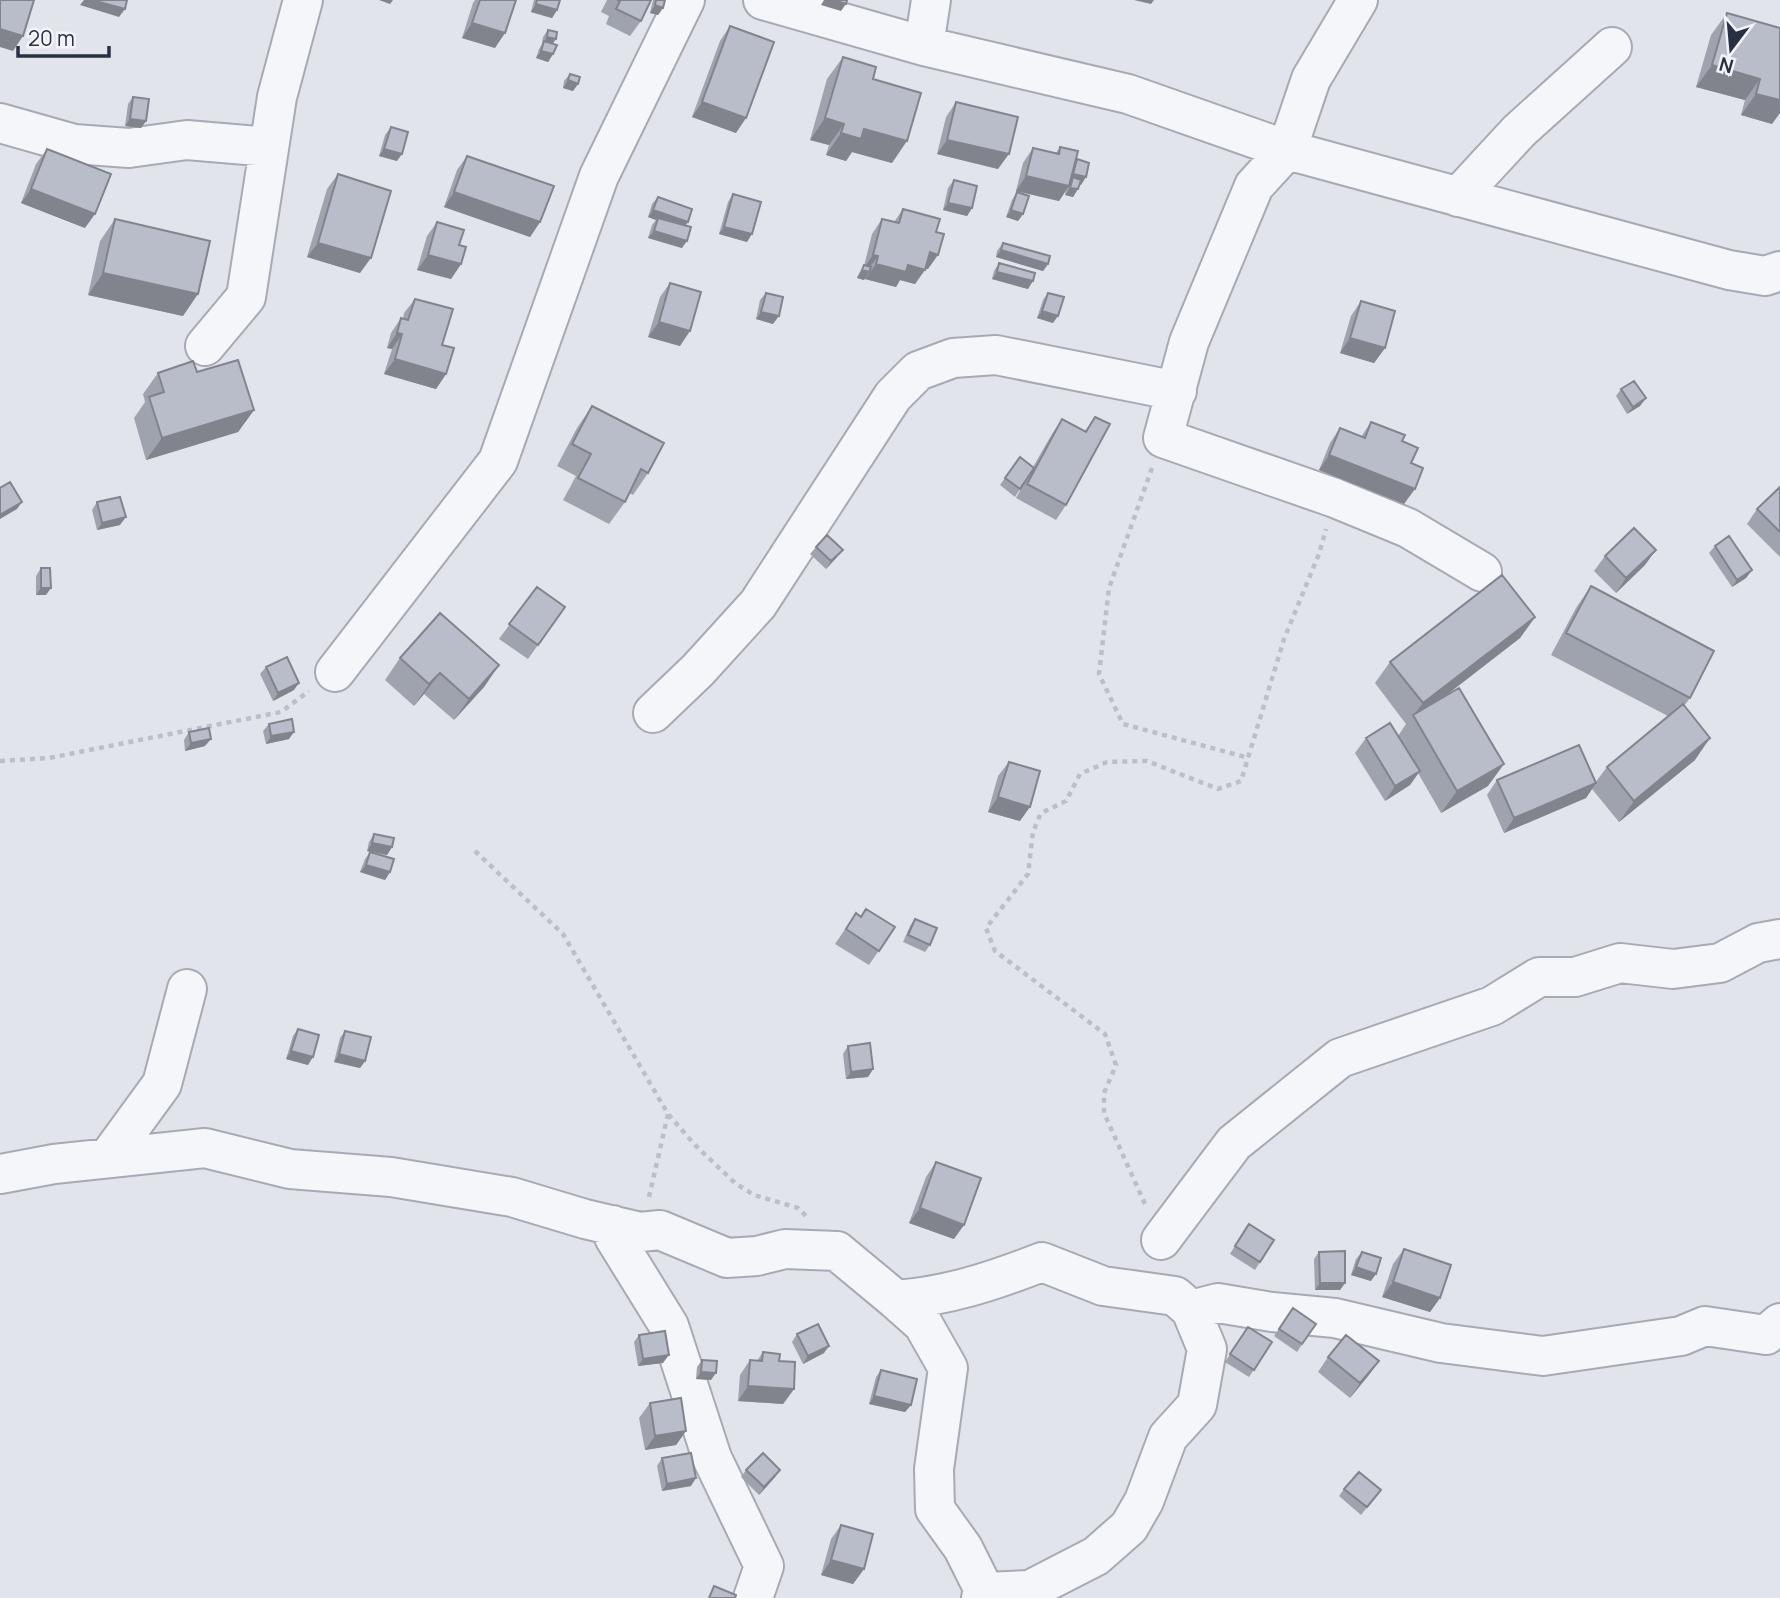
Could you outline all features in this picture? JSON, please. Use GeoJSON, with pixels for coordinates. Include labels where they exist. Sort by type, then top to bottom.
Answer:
{"type":"FeatureCollection","features":[{"type":"Feature","properties":{"kind":"street"},"geometry":{"type":"LineString","coordinates":[[205,346],[246,297],[277,97],[303,0]]}},
{"type":"Feature","properties":{"kind":"street"},"geometry":{"type":"LineString","coordinates":[[335,672],[498,461],[599,176],[685,0]]}},
{"type":"Feature","properties":{"kind":"street"},"geometry":{"type":"LineString","coordinates":[[763,0],[924,46],[1128,93],[1287,150],[1729,270],[1765,276],[1780,271]]}},
{"type":"Feature","properties":{"kind":"street"},"geometry":{"type":"LineString","coordinates":[[924,46],[931,0]]}},
{"type":"Feature","properties":{"kind":"street"},"geometry":{"type":"LineString","coordinates":[[1345,8],[1311,79],[1287,150],[1254,186],[1189,342],[1163,438],[1335,498],[1408,528],[1482,572]]}},
{"type":"Feature","properties":{"kind":"street"},"geometry":{"type":"LineString","coordinates":[[1458,197],[1519,131],[1612,47]]}},
{"type":"Feature","properties":{"kind":"street"},"geometry":{"type":"LineString","coordinates":[[0,123],[74,145],[129,148],[187,140],[270,147]]}},
{"type":"Feature","properties":{"kind":"street"},"geometry":{"type":"LineString","coordinates":[[653,713],[698,670],[758,604],[893,396],[918,371],[953,358],[996,355],[1177,391]]}},
{"type":"Feature","properties":{"kind":"street"},"geometry":{"type":"LineString","coordinates":[[1161,1240],[1234,1143],[1340,1058],[1492,1006],[1539,977],[1575,977],[1620,963],[1673,969],[1720,963],[1758,943],[1780,939]]}},
{"type":"Feature","properties":{"kind":"street"},"geometry":{"type":"LineString","coordinates":[[108,1158],[162,1084],[187,989]]}},
{"type":"Feature","properties":{"kind":"street"},"geometry":{"type":"LineString","coordinates":[[0,1174],[108,1158],[205,1149],[290,1169],[391,1177],[512,1197],[627,1228],[660,1230],[727,1258],[757,1256],[785,1249],[836,1251],[923,1324],[948,1368],[934,1469],[935,1509],[963,1548],[983,1595],[1030,1590],[1096,1556],[1129,1527],[1144,1501],[1168,1437],[1197,1405],[1207,1349],[1191,1310],[1175,1296],[1103,1286],[1042,1262],[938,1297],[896,1300]]}},
{"type":"Feature","properties":{"kind":"street"},"geometry":{"type":"LineString","coordinates":[[627,1228],[614,1237],[669,1326],[712,1458],[764,1566],[753,1598]]}},
{"type":"Feature","properties":{"kind":"street"},"geometry":{"type":"LineString","coordinates":[[1191,1310],[1218,1303],[1335,1318],[1441,1343],[1543,1356],[1681,1336],[1705,1326],[1775,1332]]}},
{"type":"Feature","properties":{"kind":"path"},"geometry":{"type":"LineString","coordinates":[[1163,438],[1109,588],[1099,674],[1123,724],[1249,758]]}},
{"type":"Feature","properties":{"kind":"path"},"geometry":{"type":"LineString","coordinates":[[1161,1240],[1104,1113],[1104,1093],[1116,1065],[1105,1034],[995,951],[986,928],[1028,874],[1033,832],[1041,813],[1066,801],[1080,774],[1107,762],[1147,761],[1218,789],[1241,781],[1284,639],[1319,554],[1335,498]]}},
{"type":"Feature","properties":{"kind":"path"},"geometry":{"type":"LineString","coordinates":[[0,761],[49,758],[207,724],[281,712],[335,672]]}},
{"type":"Feature","properties":{"kind":"path"},"geometry":{"type":"LineString","coordinates":[[475,851],[563,934],[668,1114],[695,1146],[735,1183],[754,1195],[798,1209],[822,1231],[836,1251]]}},
{"type":"Feature","properties":{"kind":"path"},"geometry":{"type":"LineString","coordinates":[[627,1228],[668,1114]]}},
{"type":"Feature","properties":{"kind":"building"},"geometry":{"type":"Polygon","coordinates":[[[0,0],[34,0],[23,36],[0,29],[0,0]]]}},
{"type":"Feature","properties":{"kind":"building"},"geometry":{"type":"Polygon","coordinates":[[[92,0],[127,0],[125,9],[92,0]]]}},
{"type":"Feature","properties":{"kind":"building"},"geometry":{"type":"Polygon","coordinates":[[[480,0],[516,0],[505,33],[472,23],[480,0]]]}},
{"type":"Feature","properties":{"kind":"building"},"geometry":{"type":"Polygon","coordinates":[[[537,0],[560,0],[557,10],[536,4],[537,0]]]}},
{"type":"Feature","properties":{"kind":"building"},"geometry":{"type":"Polygon","coordinates":[[[617,0],[651,0],[641,21],[616,9],[620,1],[617,0]]]}},
{"type":"Feature","properties":{"kind":"building"},"geometry":{"type":"Polygon","coordinates":[[[656,0],[665,0],[663,8],[655,5],[656,0]]]}},
{"type":"Feature","properties":{"kind":"building"},"geometry":{"type":"Polygon","coordinates":[[[1727,13],[1780,28],[1780,100],[1756,94],[1760,79],[1712,65],[1727,13]]]}},
{"type":"Feature","properties":{"kind":"building"},"geometry":{"type":"Polygon","coordinates":[[[730,26],[774,42],[746,118],[702,102],[730,26]]]}},
{"type":"Feature","properties":{"kind":"building"},"geometry":{"type":"Polygon","coordinates":[[[548,30],[557,32],[556,39],[547,37],[548,30]]]}},
{"type":"Feature","properties":{"kind":"building"},"geometry":{"type":"Polygon","coordinates":[[[544,41],[557,45],[553,54],[541,51],[544,41]]]}},
{"type":"Feature","properties":{"kind":"building"},"geometry":{"type":"Polygon","coordinates":[[[843,57],[876,67],[873,79],[921,93],[907,141],[864,129],[861,139],[841,133],[844,124],[825,118],[843,57]]]}},
{"type":"Feature","properties":{"kind":"building"},"geometry":{"type":"Polygon","coordinates":[[[570,74],[580,77],[578,84],[568,80],[570,74]]]}},
{"type":"Feature","properties":{"kind":"building"},"geometry":{"type":"Polygon","coordinates":[[[133,97],[149,99],[146,121],[130,119],[133,97]]]}},
{"type":"Feature","properties":{"kind":"building"},"geometry":{"type":"Polygon","coordinates":[[[956,102],[1018,117],[1009,154],[947,140],[956,102]]]}},
{"type":"Feature","properties":{"kind":"building"},"geometry":{"type":"Polygon","coordinates":[[[391,127],[408,132],[402,154],[384,149],[391,127]]]}},
{"type":"Feature","properties":{"kind":"building"},"geometry":{"type":"Polygon","coordinates":[[[1060,147],[1078,151],[1069,186],[1026,176],[1033,148],[1059,154],[1060,147]]]}},
{"type":"Feature","properties":{"kind":"building"},"geometry":{"type":"Polygon","coordinates":[[[47,149],[111,174],[95,214],[31,189],[47,149]]]}},
{"type":"Feature","properties":{"kind":"building"},"geometry":{"type":"Polygon","coordinates":[[[467,156],[554,186],[540,222],[454,192],[467,156]]]}},
{"type":"Feature","properties":{"kind":"building"},"geometry":{"type":"Polygon","coordinates":[[[1077,159],[1089,163],[1086,177],[1073,174],[1077,159]]]}},
{"type":"Feature","properties":{"kind":"building"},"geometry":{"type":"Polygon","coordinates":[[[338,174],[391,191],[371,258],[318,243],[338,174]]]}},
{"type":"Feature","properties":{"kind":"building"},"geometry":{"type":"Polygon","coordinates":[[[1073,177],[1081,180],[1078,189],[1070,188],[1073,177]]]}},
{"type":"Feature","properties":{"kind":"building"},"geometry":{"type":"Polygon","coordinates":[[[954,180],[977,186],[972,208],[948,203],[954,180]]]}},
{"type":"Feature","properties":{"kind":"building"},"geometry":{"type":"Polygon","coordinates":[[[1017,192],[1029,196],[1023,214],[1011,210],[1017,192]]]}},
{"type":"Feature","properties":{"kind":"building"},"geometry":{"type":"Polygon","coordinates":[[[733,194],[761,202],[752,234],[724,227],[733,194]]]}},
{"type":"Feature","properties":{"kind":"building"},"geometry":{"type":"Polygon","coordinates":[[[658,197],[692,209],[688,222],[653,210],[658,197]]]}},
{"type":"Feature","properties":{"kind":"building"},"geometry":{"type":"Polygon","coordinates":[[[903,209],[940,219],[936,232],[944,234],[938,255],[930,252],[925,270],[908,265],[906,272],[876,264],[878,256],[873,255],[882,219],[899,223],[903,209]]]}},
{"type":"Feature","properties":{"kind":"building"},"geometry":{"type":"Polygon","coordinates":[[[658,218],[691,227],[687,241],[654,231],[658,218]]]}},
{"type":"Feature","properties":{"kind":"building"},"geometry":{"type":"Polygon","coordinates":[[[115,219],[210,241],[198,294],[103,273],[115,219]]]}},
{"type":"Feature","properties":{"kind":"building"},"geometry":{"type":"Polygon","coordinates":[[[437,222],[464,230],[459,245],[466,247],[461,264],[428,255],[437,222]]]}},
{"type":"Feature","properties":{"kind":"building"},"geometry":{"type":"Polygon","coordinates":[[[1003,243],[1050,256],[1048,264],[1001,250],[1003,243]]]}},
{"type":"Feature","properties":{"kind":"building"},"geometry":{"type":"Polygon","coordinates":[[[999,263],[1035,273],[1033,281],[997,272],[999,263]]]}},
{"type":"Feature","properties":{"kind":"building"},"geometry":{"type":"Polygon","coordinates":[[[864,265],[871,267],[869,272],[862,270],[864,265]]]}},
{"type":"Feature","properties":{"kind":"building"},"geometry":{"type":"Polygon","coordinates":[[[670,283],[701,292],[690,331],[659,322],[670,283]]]}},
{"type":"Feature","properties":{"kind":"building"},"geometry":{"type":"Polygon","coordinates":[[[766,293],[783,297],[779,316],[761,312],[766,293]]]}},
{"type":"Feature","properties":{"kind":"building"},"geometry":{"type":"Polygon","coordinates":[[[1048,293],[1064,297],[1058,316],[1042,311],[1048,293]]]}},
{"type":"Feature","properties":{"kind":"building"},"geometry":{"type":"Polygon","coordinates":[[[415,299],[453,309],[442,345],[454,348],[446,374],[395,359],[402,334],[397,333],[401,318],[408,320],[415,299]]]}},
{"type":"Feature","properties":{"kind":"building"},"geometry":{"type":"Polygon","coordinates":[[[1361,301],[1395,311],[1385,348],[1350,338],[1361,301]]]}},
{"type":"Feature","properties":{"kind":"building"},"geometry":{"type":"Polygon","coordinates":[[[238,360],[254,410],[162,438],[149,397],[164,392],[158,373],[193,361],[197,372],[238,360]]]}},
{"type":"Feature","properties":{"kind":"building"},"geometry":{"type":"Polygon","coordinates":[[[1634,381],[1646,398],[1633,407],[1621,389],[1634,381]]]}},
{"type":"Feature","properties":{"kind":"building"},"geometry":{"type":"Polygon","coordinates":[[[592,406],[664,443],[648,473],[641,469],[625,502],[578,478],[591,454],[572,444],[592,406]]]}},
{"type":"Feature","properties":{"kind":"building"},"geometry":{"type":"Polygon","coordinates":[[[1095,417],[1110,424],[1066,505],[1027,484],[1062,419],[1086,432],[1095,417]]]}},
{"type":"Feature","properties":{"kind":"building"},"geometry":{"type":"Polygon","coordinates":[[[1371,422],[1405,435],[1402,441],[1418,448],[1411,463],[1423,468],[1415,489],[1329,455],[1340,428],[1365,438],[1371,422]]]}},
{"type":"Feature","properties":{"kind":"building"},"geometry":{"type":"Polygon","coordinates":[[[1020,457],[1034,468],[1020,489],[1005,478],[1020,457]]]}},
{"type":"Feature","properties":{"kind":"building"},"geometry":{"type":"Polygon","coordinates":[[[10,482],[22,502],[0,515],[0,488],[10,482]]]}},
{"type":"Feature","properties":{"kind":"building"},"geometry":{"type":"Polygon","coordinates":[[[1780,487],[1780,532],[1757,509],[1780,487]]]}},
{"type":"Feature","properties":{"kind":"building"},"geometry":{"type":"Polygon","coordinates":[[[120,497],[126,517],[102,523],[97,502],[120,497]]]}},
{"type":"Feature","properties":{"kind":"building"},"geometry":{"type":"Polygon","coordinates":[[[1634,528],[1656,550],[1626,578],[1605,556],[1634,528]]]}},
{"type":"Feature","properties":{"kind":"building"},"geometry":{"type":"Polygon","coordinates":[[[827,535],[843,550],[831,561],[816,547],[827,535]]]}},
{"type":"Feature","properties":{"kind":"building"},"geometry":{"type":"Polygon","coordinates":[[[1729,536],[1752,570],[1737,580],[1715,546],[1729,536]]]}},
{"type":"Feature","properties":{"kind":"building"},"geometry":{"type":"Polygon","coordinates":[[[41,568],[50,568],[51,588],[41,588],[41,568]]]}},
{"type":"Feature","properties":{"kind":"building"},"geometry":{"type":"Polygon","coordinates":[[[1502,575],[1535,617],[1423,703],[1390,662],[1502,575]]]}},
{"type":"Feature","properties":{"kind":"building"},"geometry":{"type":"Polygon","coordinates":[[[1591,586],[1714,651],[1690,698],[1566,633],[1591,586]]]}},
{"type":"Feature","properties":{"kind":"building"},"geometry":{"type":"Polygon","coordinates":[[[537,587],[565,607],[538,645],[509,624],[537,587]]]}},
{"type":"Feature","properties":{"kind":"building"},"geometry":{"type":"Polygon","coordinates":[[[440,613],[499,665],[469,699],[440,673],[429,684],[400,658],[440,613]]]}},
{"type":"Feature","properties":{"kind":"building"},"geometry":{"type":"Polygon","coordinates":[[[287,657],[299,683],[278,693],[266,667],[287,657]]]}},
{"type":"Feature","properties":{"kind":"building"},"geometry":{"type":"Polygon","coordinates":[[[1459,688],[1504,764],[1457,791],[1413,715],[1459,688]]]}},
{"type":"Feature","properties":{"kind":"building"},"geometry":{"type":"Polygon","coordinates":[[[1683,704],[1710,738],[1634,801],[1607,767],[1683,704]]]}},
{"type":"Feature","properties":{"kind":"building"},"geometry":{"type":"Polygon","coordinates":[[[292,719],[294,732],[271,736],[269,724],[292,719]]]}},
{"type":"Feature","properties":{"kind":"building"},"geometry":{"type":"Polygon","coordinates":[[[1390,723],[1420,771],[1395,786],[1366,738],[1390,723]]]}},
{"type":"Feature","properties":{"kind":"building"},"geometry":{"type":"Polygon","coordinates":[[[209,728],[211,739],[191,743],[189,732],[209,728]]]}},
{"type":"Feature","properties":{"kind":"building"},"geometry":{"type":"Polygon","coordinates":[[[1579,745],[1596,783],[1514,818],[1497,780],[1579,745]]]}},
{"type":"Feature","properties":{"kind":"building"},"geometry":{"type":"Polygon","coordinates":[[[1009,762],[1040,771],[1030,807],[998,797],[1009,762]]]}},
{"type":"Feature","properties":{"kind":"building"},"geometry":{"type":"Polygon","coordinates":[[[374,834],[394,838],[392,847],[372,843],[374,834]]]}},
{"type":"Feature","properties":{"kind":"building"},"geometry":{"type":"Polygon","coordinates":[[[370,852],[394,859],[390,872],[366,865],[370,852]]]}},
{"type":"Feature","properties":{"kind":"building"},"geometry":{"type":"Polygon","coordinates":[[[866,909],[895,927],[879,951],[846,929],[856,913],[861,917],[866,909]]]}},
{"type":"Feature","properties":{"kind":"building"},"geometry":{"type":"Polygon","coordinates":[[[915,919],[937,928],[930,945],[908,935],[915,919]]]}},
{"type":"Feature","properties":{"kind":"building"},"geometry":{"type":"Polygon","coordinates":[[[298,1029],[319,1035],[313,1057],[291,1051],[298,1029]]]}},
{"type":"Feature","properties":{"kind":"building"},"geometry":{"type":"Polygon","coordinates":[[[345,1031],[371,1037],[365,1061],[339,1054],[345,1031]]]}},
{"type":"Feature","properties":{"kind":"building"},"geometry":{"type":"Polygon","coordinates":[[[870,1043],[873,1069],[851,1072],[848,1046],[870,1043]]]}},
{"type":"Feature","properties":{"kind":"building"},"geometry":{"type":"Polygon","coordinates":[[[936,1162],[981,1178],[964,1225],[920,1208],[936,1162]]]}},
{"type":"Feature","properties":{"kind":"building"},"geometry":{"type":"Polygon","coordinates":[[[1249,1224],[1274,1240],[1260,1262],[1235,1246],[1249,1224]]]}},
{"type":"Feature","properties":{"kind":"building"},"geometry":{"type":"Polygon","coordinates":[[[1404,1249],[1451,1265],[1440,1298],[1393,1282],[1404,1249]]]}},
{"type":"Feature","properties":{"kind":"building"},"geometry":{"type":"Polygon","coordinates":[[[1345,1251],[1345,1283],[1320,1283],[1319,1252],[1345,1251]]]}},
{"type":"Feature","properties":{"kind":"building"},"geometry":{"type":"Polygon","coordinates":[[[1362,1252],[1381,1258],[1376,1274],[1356,1267],[1362,1252]]]}},
{"type":"Feature","properties":{"kind":"building"},"geometry":{"type":"Polygon","coordinates":[[[1293,1308],[1316,1324],[1302,1344],[1279,1329],[1293,1308]]]}},
{"type":"Feature","properties":{"kind":"building"},"geometry":{"type":"Polygon","coordinates":[[[818,1324],[829,1346],[808,1356],[797,1334],[818,1324]]]}},
{"type":"Feature","properties":{"kind":"building"},"geometry":{"type":"Polygon","coordinates":[[[1248,1327],[1272,1342],[1254,1370],[1230,1354],[1248,1327]]]}},
{"type":"Feature","properties":{"kind":"building"},"geometry":{"type":"Polygon","coordinates":[[[665,1331],[669,1355],[643,1359],[639,1335],[665,1331]]]}},
{"type":"Feature","properties":{"kind":"building"},"geometry":{"type":"Polygon","coordinates":[[[1346,1335],[1379,1361],[1360,1383],[1328,1357],[1346,1335]]]}},
{"type":"Feature","properties":{"kind":"building"},"geometry":{"type":"Polygon","coordinates":[[[763,1352],[780,1354],[779,1361],[795,1362],[794,1389],[748,1386],[750,1360],[762,1361],[763,1352]]]}},
{"type":"Feature","properties":{"kind":"building"},"geometry":{"type":"Polygon","coordinates":[[[702,1360],[717,1361],[716,1373],[701,1372],[702,1360]]]}},
{"type":"Feature","properties":{"kind":"building"},"geometry":{"type":"Polygon","coordinates":[[[881,1370],[917,1379],[911,1405],[874,1396],[881,1370]]]}},
{"type":"Feature","properties":{"kind":"building"},"geometry":{"type":"Polygon","coordinates":[[[681,1398],[686,1431],[655,1436],[650,1403],[681,1398]]]}},
{"type":"Feature","properties":{"kind":"building"},"geometry":{"type":"Polygon","coordinates":[[[691,1453],[696,1478],[667,1484],[662,1458],[691,1453]]]}},
{"type":"Feature","properties":{"kind":"building"},"geometry":{"type":"Polygon","coordinates":[[[763,1453],[780,1470],[764,1487],[746,1470],[763,1453]]]}},
{"type":"Feature","properties":{"kind":"building"},"geometry":{"type":"Polygon","coordinates":[[[1359,1472],[1381,1490],[1367,1507],[1344,1489],[1359,1472]]]}},
{"type":"Feature","properties":{"kind":"building"},"geometry":{"type":"Polygon","coordinates":[[[841,1525],[873,1534],[864,1569],[831,1560],[841,1525]]]}},
{"type":"Feature","properties":{"kind":"building"},"geometry":{"type":"Polygon","coordinates":[[[714,1586],[736,1595],[735,1598],[709,1598],[714,1586]]]}}]}
